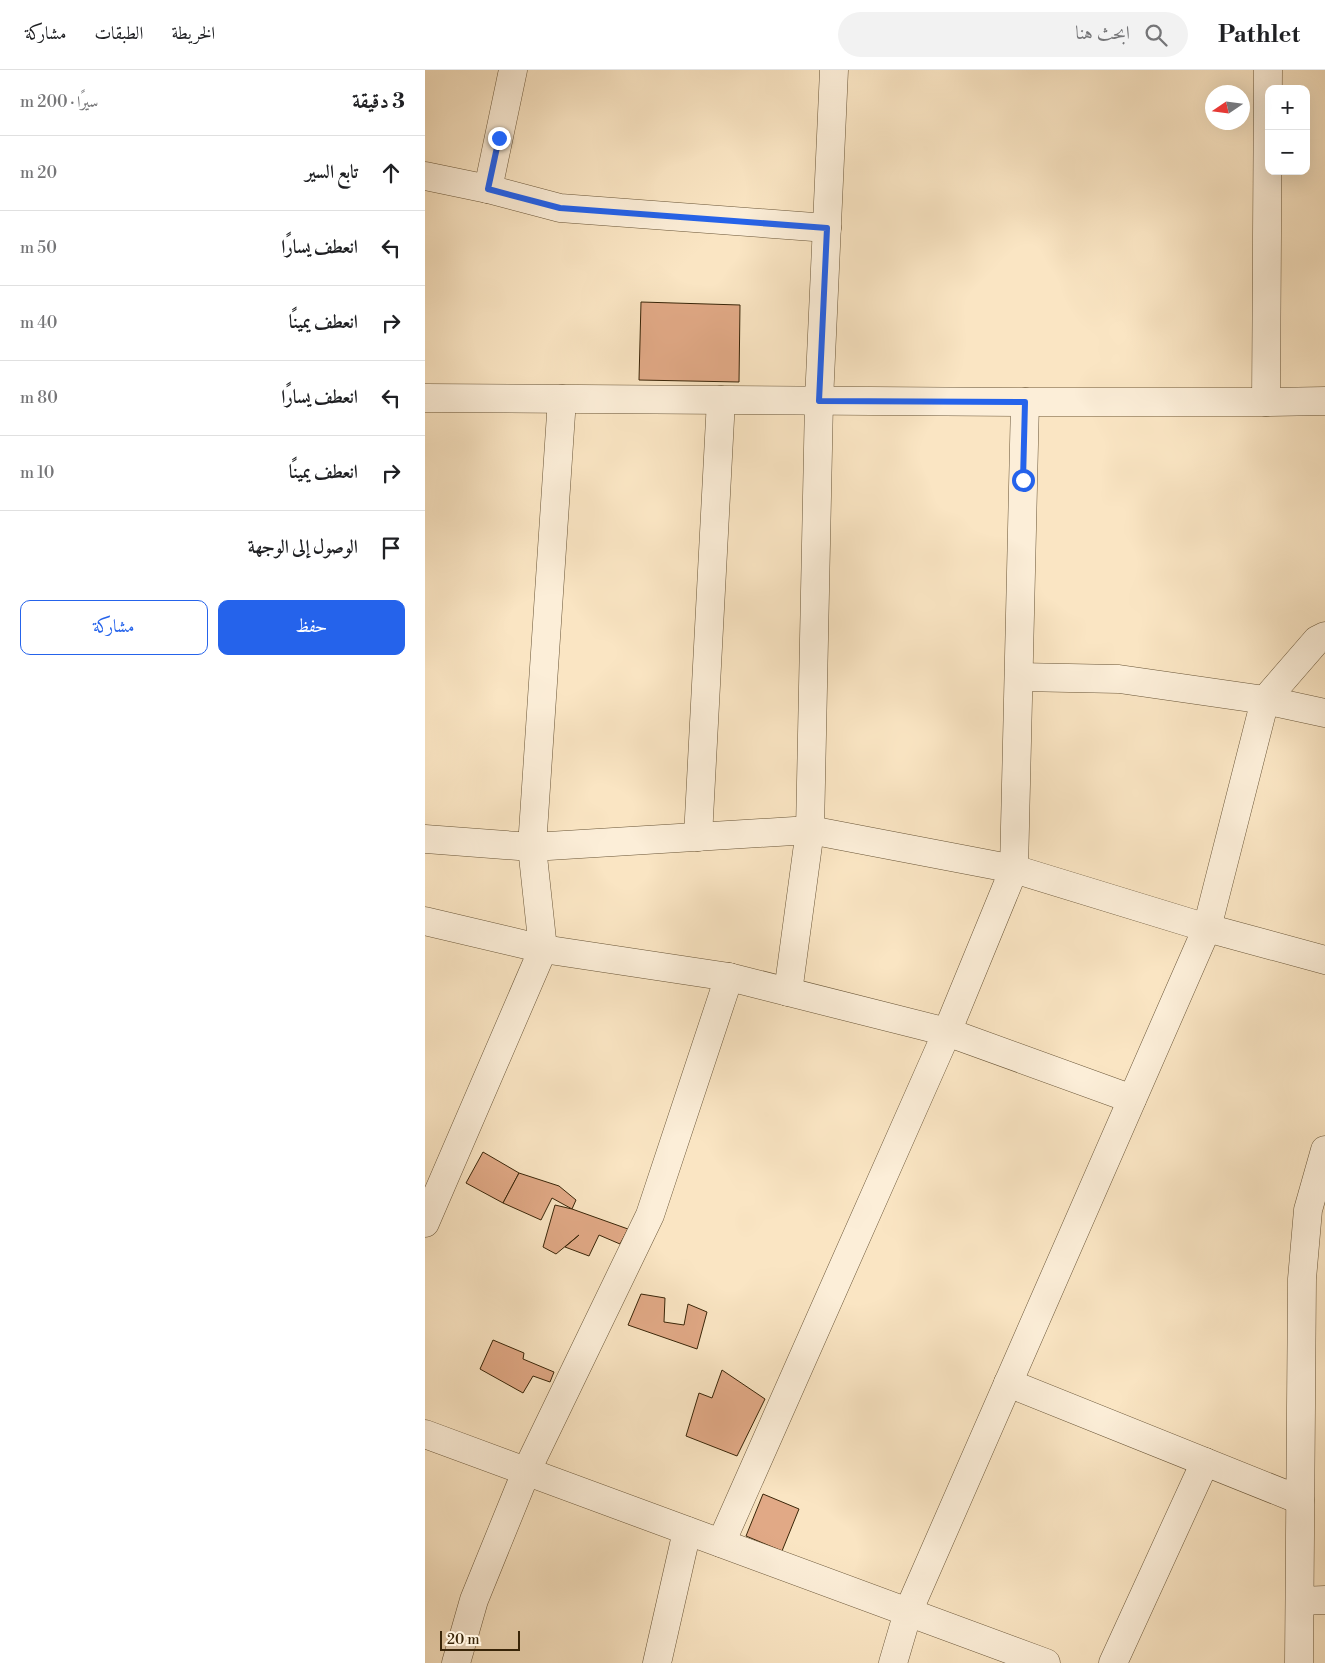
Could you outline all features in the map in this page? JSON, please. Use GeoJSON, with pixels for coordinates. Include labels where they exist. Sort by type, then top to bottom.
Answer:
{"type":"FeatureCollection","features":[{"type":"Feature","properties":{"kind":"street"},"geometry":{"type":"LineString","coordinates":[[488,189],[513,70]]}},
{"type":"Feature","properties":{"kind":"street"},"geometry":{"type":"LineString","coordinates":[[788,992],[810,830],[819,401],[834,70]]}},
{"type":"Feature","properties":{"kind":"street"},"geometry":{"type":"LineString","coordinates":[[1266,402],[1268,70]]}},
{"type":"Feature","properties":{"kind":"street"},"geometry":{"type":"LineString","coordinates":[[425,176],[488,189],[560,208],[827,228]]}},
{"type":"Feature","properties":{"kind":"street"},"geometry":{"type":"LineString","coordinates":[[425,398],[1025,402],[1266,402],[1325,400]]}},
{"type":"Feature","properties":{"kind":"street"},"geometry":{"type":"LineString","coordinates":[[425,1223],[543,949],[532,847],[562,399]]}},
{"type":"Feature","properties":{"kind":"street"},"geometry":{"type":"LineString","coordinates":[[698,837],[721,400]]}},
{"type":"Feature","properties":{"kind":"street"},"geometry":{"type":"LineString","coordinates":[[721,1543],[947,1032],[1014,869],[1025,402]]}},
{"type":"Feature","properties":{"kind":"street"},"geometry":{"type":"LineString","coordinates":[[893,1663],[908,1612],[1207,928],[1265,700],[1317,640],[1325,636]]}},
{"type":"Feature","properties":{"kind":"street"},"geometry":{"type":"LineString","coordinates":[[1019,676],[1119,679],[1265,700],[1325,713]]}},
{"type":"Feature","properties":{"kind":"street"},"geometry":{"type":"LineString","coordinates":[[425,838],[532,847],[810,830],[1014,869],[1207,928],[1325,960]]}},
{"type":"Feature","properties":{"kind":"street"},"geometry":{"type":"LineString","coordinates":[[425,921],[543,949],[729,977],[947,1032],[1132,1099]]}},
{"type":"Feature","properties":{"kind":"street"},"geometry":{"type":"LineString","coordinates":[[455,1663],[474,1600],[526,1472],[650,1216],[729,977]]}},
{"type":"Feature","properties":{"kind":"street"},"geometry":{"type":"LineString","coordinates":[[1299,1663],[1312,1600],[1300,1500],[1313,1326],[1302,1279],[1308,1210],[1325,1150]]}},
{"type":"Feature","properties":{"kind":"street"},"geometry":{"type":"LineString","coordinates":[[1008,1383],[1300,1500]]}},
{"type":"Feature","properties":{"kind":"street"},"geometry":{"type":"LineString","coordinates":[[425,1434],[1046,1663]]}},
{"type":"Feature","properties":{"kind":"street"},"geometry":{"type":"LineString","coordinates":[[1113,1663],[1205,1462]]}},
{"type":"Feature","properties":{"kind":"street"},"geometry":{"type":"LineString","coordinates":[[657,1663],[687,1531]]}},
{"type":"Feature","properties":{"kind":"building"},"geometry":{"type":"Polygon","coordinates":[[[641,302],[740,305],[739,382],[639,380],[641,302]]]}},
{"type":"Feature","properties":{"kind":"building"},"geometry":{"type":"Polygon","coordinates":[[[483,1152],[519,1173],[503,1203],[466,1183],[483,1152]]]}},
{"type":"Feature","properties":{"kind":"building"},"geometry":{"type":"Polygon","coordinates":[[[519,1173],[559,1186],[576,1200],[572,1209],[552,1198],[541,1220],[503,1203],[519,1173]]]}},
{"type":"Feature","properties":{"kind":"building"},"geometry":{"type":"Polygon","coordinates":[[[555,1205],[572,1209],[628,1229],[620,1244],[599,1235],[589,1256],[565,1247],[579,1235],[556,1254],[543,1247],[555,1205]]]}},
{"type":"Feature","properties":{"kind":"building"},"geometry":{"type":"Polygon","coordinates":[[[641,1294],[665,1298],[664,1322],[684,1325],[688,1304],[707,1312],[697,1349],[628,1325],[641,1294]]]}},
{"type":"Feature","properties":{"kind":"building"},"geometry":{"type":"Polygon","coordinates":[[[493,1340],[524,1353],[523,1359],[554,1372],[550,1382],[533,1376],[523,1393],[480,1369],[493,1340]]]}},
{"type":"Feature","properties":{"kind":"building"},"geometry":{"type":"Polygon","coordinates":[[[722,1370],[765,1399],[737,1456],[686,1436],[699,1393],[712,1398],[722,1370]]]}},
{"type":"Feature","properties":{"kind":"building"},"geometry":{"type":"Polygon","coordinates":[[[763,1494],[799,1509],[782,1551],[746,1536],[763,1494]]]}},
{"type":"Feature","properties":{"kind":"route"},"geometry":{"type":"LineString","coordinates":[[499,138],[488,189],[560,208],[827,228],[819,401],[1025,402],[1023,480]]}}]}
